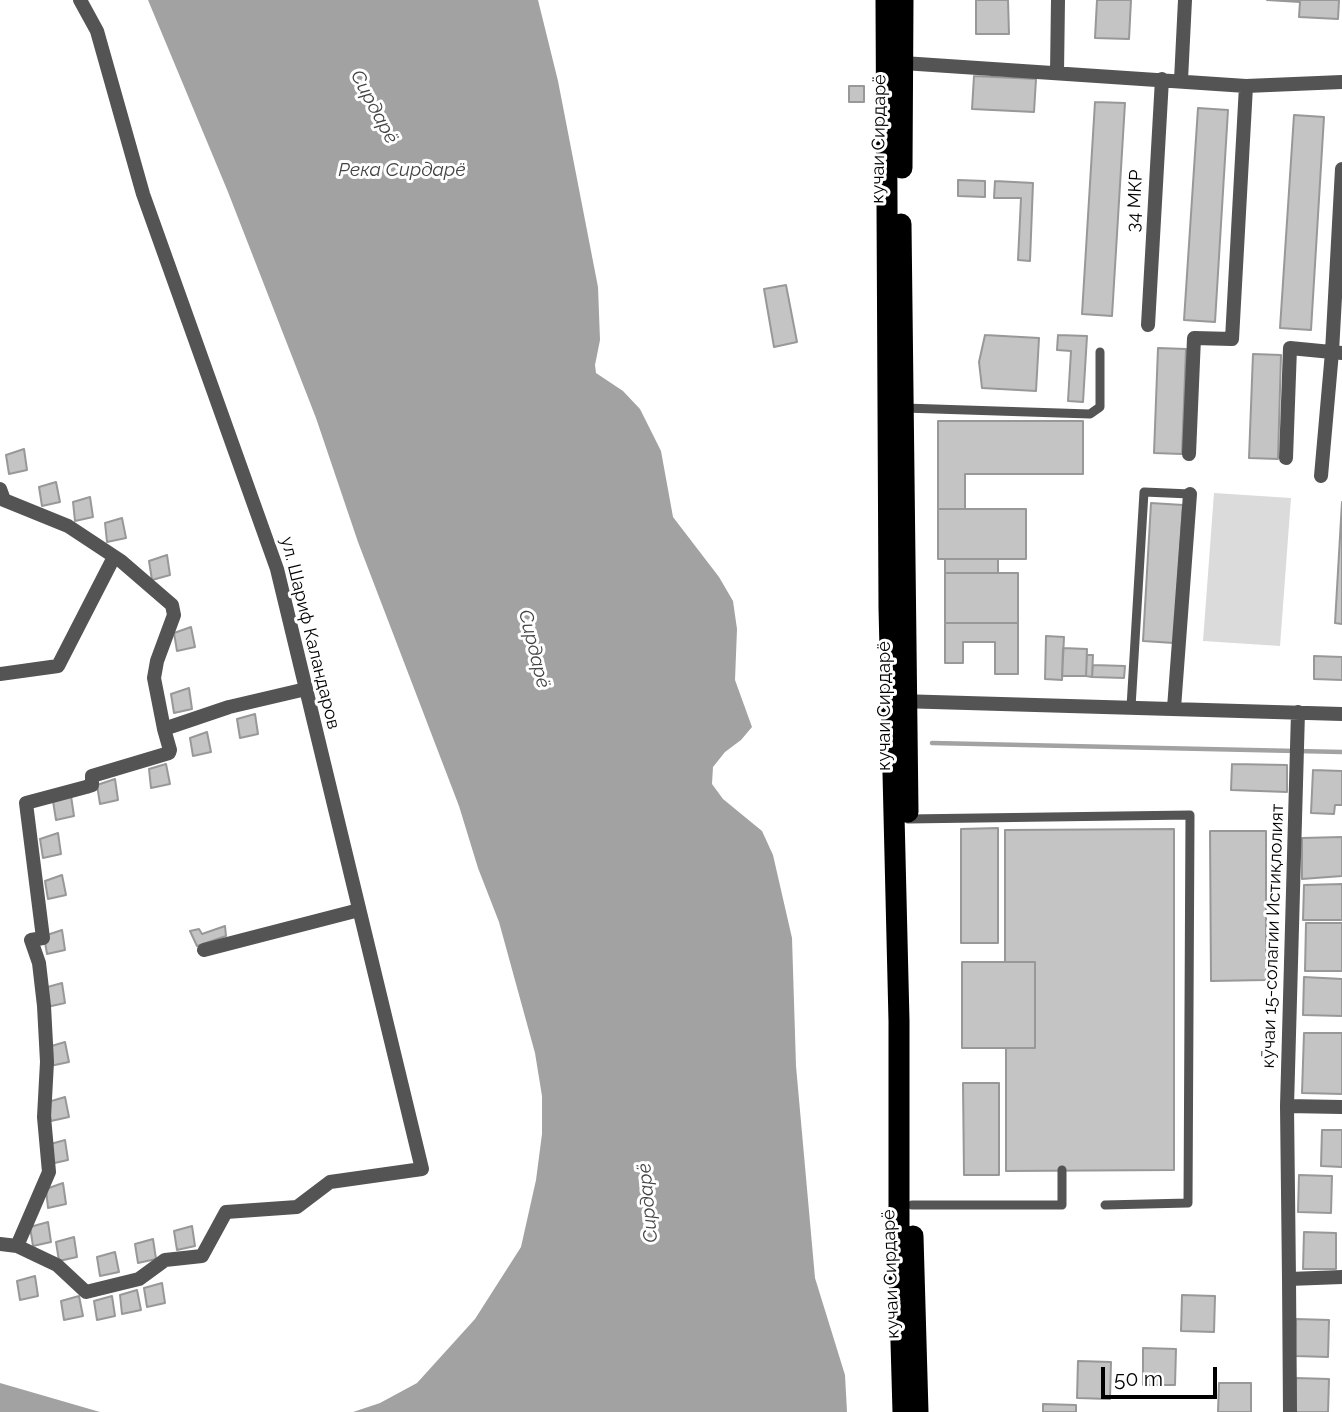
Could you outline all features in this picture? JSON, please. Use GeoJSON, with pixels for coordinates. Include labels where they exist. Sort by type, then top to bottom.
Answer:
{"type":"FeatureCollection","features":[{"type":"Feature","properties":{"kind":"highway"},"geometry":{"type":"LineString","coordinates":[[886,0],[900,701],[898,1007],[905,1205],[903,1412]]}},
{"type":"Feature","properties":{"kind":"highway","name":"кучаи Сирдарё"},"geometry":{"type":"LineString","coordinates":[[903,0],[901,213],[904,408],[900,701],[908,819],[913,1033],[905,1205],[918,1412]]}},
{"type":"Feature","properties":{"kind":"street","name":"ул. Шариф Каландаров"},"geometry":{"type":"LineString","coordinates":[[17,1245],[57,1265],[86,1292],[139,1279],[165,1260],[202,1256],[226,1212],[297,1207],[330,1182],[422,1169],[277,569],[144,194],[97,31],[80,0]]}},
{"type":"Feature","properties":{"kind":"street"},"geometry":{"type":"LineString","coordinates":[[1057,73],[1058,0]]}},
{"type":"Feature","properties":{"kind":"street"},"geometry":{"type":"LineString","coordinates":[[1181,80],[1185,0]]}},
{"type":"Feature","properties":{"kind":"street"},"geometry":{"type":"LineString","coordinates":[[903,63],[1246,86],[1342,82]]}},
{"type":"Feature","properties":{"kind":"street","name":"34 МКР"},"geometry":{"type":"LineString","coordinates":[[1147,325],[1162,79]]}},
{"type":"Feature","properties":{"kind":"street"},"geometry":{"type":"LineString","coordinates":[[1189,454],[1194,338],[1232,339],[1246,86]]}},
{"type":"Feature","properties":{"kind":"street"},"geometry":{"type":"LineString","coordinates":[[1321,476],[1337,353],[1342,169]]}},
{"type":"Feature","properties":{"kind":"street"},"geometry":{"type":"LineString","coordinates":[[1286,458],[1290,348],[1337,353]]}},
{"type":"Feature","properties":{"kind":"street"},"geometry":{"type":"LineString","coordinates":[[0,489],[4,500],[68,526],[114,557],[172,605],[174,615],[154,678],[169,753],[92,776],[92,785],[26,803],[43,938],[31,940],[39,964],[44,1006],[47,1062],[44,1117],[49,1172],[17,1245],[0,1244]]}},
{"type":"Feature","properties":{"kind":"street"},"geometry":{"type":"LineString","coordinates":[[1174,708],[1190,495]]}},
{"type":"Feature","properties":{"kind":"street"},"geometry":{"type":"LineString","coordinates":[[0,674],[58,666],[114,557]]}},
{"type":"Feature","properties":{"kind":"street"},"geometry":{"type":"LineString","coordinates":[[164,729],[229,708],[306,689]]}},
{"type":"Feature","properties":{"kind":"street"},"geometry":{"type":"LineString","coordinates":[[900,701],[1342,714]]}},
{"type":"Feature","properties":{"kind":"street","name":"кӯчаи 15-солагии Истиқлолият"},"geometry":{"type":"LineString","coordinates":[[1290,1412],[1287,1106],[1297,712]]}},
{"type":"Feature","properties":{"kind":"street"},"geometry":{"type":"LineString","coordinates":[[204,950],[359,910]]}},
{"type":"Feature","properties":{"kind":"street"},"geometry":{"type":"LineString","coordinates":[[1287,1106],[1342,1107]]}},
{"type":"Feature","properties":{"kind":"street"},"geometry":{"type":"LineString","coordinates":[[1289,1279],[1342,1277]]}},
{"type":"Feature","properties":{"kind":"lane"},"geometry":{"type":"LineString","coordinates":[[904,408],[1090,414],[1100,407],[1100,352]]}},
{"type":"Feature","properties":{"kind":"lane"},"geometry":{"type":"LineString","coordinates":[[1131,707],[1144,492],[1190,495]]}},
{"type":"Feature","properties":{"kind":"lane"},"geometry":{"type":"LineString","coordinates":[[908,819],[1190,815],[1188,1203],[1105,1205]]}},
{"type":"Feature","properties":{"kind":"lane"},"geometry":{"type":"LineString","coordinates":[[905,1205],[1062,1205],[1062,1170]]}},
{"type":"Feature","properties":{"kind":"shaded area"},"geometry":{"type":"Polygon","coordinates":[[[1214,493],[1291,498],[1280,646],[1203,641],[1214,493]]]}},
{"type":"Feature","properties":{"kind":"water","name":"Река Сирдарё"},"geometry":{"type":"Polygon","coordinates":[[[148,0],[538,0],[558,81],[598,287],[600,340],[596,373],[623,391],[640,409],[661,451],[673,517],[719,577],[733,601],[737,629],[735,680],[752,727],[713,767],[712,784],[723,799],[762,831],[773,855],[792,938],[796,1066],[815,1278],[845,1375],[847,1412],[353,1412],[380,1403],[417,1383],[475,1319],[521,1247],[536,1180],[542,1134],[542,1096],[535,1053],[499,922],[478,868],[459,806],[358,542],[316,418],[228,192],[148,0]]]}},
{"type":"Feature","properties":{"kind":"water"},"geometry":{"type":"Polygon","coordinates":[[[0,1383],[100,1412],[0,1412],[0,1383]]]}},
{"type":"Feature","properties":{"kind":"building"},"geometry":{"type":"Polygon","coordinates":[[[976,0],[1008,0],[1009,34],[976,34],[976,0]]]}},
{"type":"Feature","properties":{"kind":"building"},"geometry":{"type":"Polygon","coordinates":[[[1097,0],[1131,0],[1129,39],[1095,38],[1097,0]]]}},
{"type":"Feature","properties":{"kind":"building"},"geometry":{"type":"Polygon","coordinates":[[[1267,0],[1339,0],[1338,19],[1299,17],[1300,2],[1267,0]]]}},
{"type":"Feature","properties":{"kind":"building"},"geometry":{"type":"Polygon","coordinates":[[[974,76],[1036,79],[1034,112],[972,109],[974,76]]]}},
{"type":"Feature","properties":{"kind":"building"},"geometry":{"type":"Polygon","coordinates":[[[849,86],[864,86],[864,102],[849,102],[849,86]]]}},
{"type":"Feature","properties":{"kind":"building"},"geometry":{"type":"Polygon","coordinates":[[[1095,102],[1125,103],[1112,316],[1082,314],[1095,102]]]}},
{"type":"Feature","properties":{"kind":"building"},"geometry":{"type":"Polygon","coordinates":[[[1198,108],[1228,110],[1215,322],[1184,320],[1198,108]]]}},
{"type":"Feature","properties":{"kind":"building"},"geometry":{"type":"Polygon","coordinates":[[[1294,115],[1324,117],[1311,330],[1280,328],[1294,115]]]}},
{"type":"Feature","properties":{"kind":"building"},"geometry":{"type":"Polygon","coordinates":[[[958,180],[985,181],[985,197],[958,196],[958,180]]]}},
{"type":"Feature","properties":{"kind":"building"},"geometry":{"type":"Polygon","coordinates":[[[995,181],[1033,183],[1030,261],[1018,260],[1021,198],[994,198],[995,181]]]}},
{"type":"Feature","properties":{"kind":"building"},"geometry":{"type":"Polygon","coordinates":[[[786,285],[797,342],[774,347],[764,289],[786,285]]]}},
{"type":"Feature","properties":{"kind":"building"},"geometry":{"type":"Polygon","coordinates":[[[985,335],[1039,338],[1036,391],[982,388],[979,362],[985,335]]]}},
{"type":"Feature","properties":{"kind":"building"},"geometry":{"type":"Polygon","coordinates":[[[1058,335],[1087,336],[1083,402],[1068,401],[1071,351],[1057,350],[1058,335]]]}},
{"type":"Feature","properties":{"kind":"building"},"geometry":{"type":"Polygon","coordinates":[[[1158,348],[1186,349],[1182,454],[1154,453],[1158,348]]]}},
{"type":"Feature","properties":{"kind":"building"},"geometry":{"type":"Polygon","coordinates":[[[1253,354],[1281,355],[1278,459],[1249,458],[1253,354]]]}},
{"type":"Feature","properties":{"kind":"building"},"geometry":{"type":"Polygon","coordinates":[[[938,421],[1083,421],[1083,474],[965,474],[965,509],[938,509],[938,421]]]}},
{"type":"Feature","properties":{"kind":"building"},"geometry":{"type":"Polygon","coordinates":[[[24,449],[27,470],[9,474],[6,455],[24,449]]]}},
{"type":"Feature","properties":{"kind":"building"},"geometry":{"type":"Polygon","coordinates":[[[56,482],[60,502],[42,506],[39,487],[56,482]]]}},
{"type":"Feature","properties":{"kind":"building"},"geometry":{"type":"Polygon","coordinates":[[[90,497],[93,517],[75,521],[73,502],[90,497]]]}},
{"type":"Feature","properties":{"kind":"building"},"geometry":{"type":"Polygon","coordinates":[[[1342,502],[1342,624],[1335,623],[1342,502]]]}},
{"type":"Feature","properties":{"kind":"building"},"geometry":{"type":"Polygon","coordinates":[[[1151,503],[1183,505],[1174,643],[1143,641],[1151,503]]]}},
{"type":"Feature","properties":{"kind":"building"},"geometry":{"type":"Polygon","coordinates":[[[938,509],[1026,509],[1026,559],[938,559],[938,509]]]}},
{"type":"Feature","properties":{"kind":"building"},"geometry":{"type":"Polygon","coordinates":[[[122,518],[126,538],[107,542],[105,523],[122,518]]]}},
{"type":"Feature","properties":{"kind":"building"},"geometry":{"type":"Polygon","coordinates":[[[167,555],[170,575],[152,580],[149,561],[167,555]]]}},
{"type":"Feature","properties":{"kind":"building"},"geometry":{"type":"Polygon","coordinates":[[[945,559],[998,559],[998,573],[945,573],[945,559]]]}},
{"type":"Feature","properties":{"kind":"building"},"geometry":{"type":"Polygon","coordinates":[[[945,573],[1018,573],[1018,623],[945,623],[945,573]]]}},
{"type":"Feature","properties":{"kind":"building"},"geometry":{"type":"Polygon","coordinates":[[[945,623],[1018,623],[1018,674],[995,674],[995,642],[963,642],[963,663],[945,663],[945,623]]]}},
{"type":"Feature","properties":{"kind":"building"},"geometry":{"type":"Polygon","coordinates":[[[191,627],[195,647],[177,651],[174,633],[191,627]]]}},
{"type":"Feature","properties":{"kind":"building"},"geometry":{"type":"Polygon","coordinates":[[[1046,636],[1064,637],[1062,680],[1045,679],[1046,636]]]}},
{"type":"Feature","properties":{"kind":"building"},"geometry":{"type":"Polygon","coordinates":[[[1063,648],[1087,649],[1086,676],[1062,676],[1063,648]]]}},
{"type":"Feature","properties":{"kind":"building"},"geometry":{"type":"Polygon","coordinates":[[[1087,655],[1093,655],[1092,677],[1086,676],[1087,655]]]}},
{"type":"Feature","properties":{"kind":"building"},"geometry":{"type":"Polygon","coordinates":[[[1314,656],[1342,657],[1342,680],[1314,679],[1314,656]]]}},
{"type":"Feature","properties":{"kind":"building"},"geometry":{"type":"Polygon","coordinates":[[[1093,665],[1125,666],[1124,678],[1092,677],[1093,665]]]}},
{"type":"Feature","properties":{"kind":"building"},"geometry":{"type":"Polygon","coordinates":[[[189,688],[192,709],[174,713],[171,694],[189,688]]]}},
{"type":"Feature","properties":{"kind":"building"},"geometry":{"type":"Polygon","coordinates":[[[255,714],[258,734],[240,738],[237,719],[255,714]]]}},
{"type":"Feature","properties":{"kind":"building"},"geometry":{"type":"Polygon","coordinates":[[[207,732],[211,752],[193,756],[190,738],[207,732]]]}},
{"type":"Feature","properties":{"kind":"building"},"geometry":{"type":"Polygon","coordinates":[[[166,764],[170,784],[151,788],[149,769],[166,764]]]}},
{"type":"Feature","properties":{"kind":"building"},"geometry":{"type":"Polygon","coordinates":[[[1232,764],[1287,765],[1287,792],[1231,790],[1232,764]]]}},
{"type":"Feature","properties":{"kind":"building"},"geometry":{"type":"Polygon","coordinates":[[[1313,770],[1342,771],[1342,805],[1335,805],[1334,814],[1311,813],[1313,770]]]}},
{"type":"Feature","properties":{"kind":"building"},"geometry":{"type":"Polygon","coordinates":[[[115,779],[118,800],[100,804],[97,785],[115,779]]]}},
{"type":"Feature","properties":{"kind":"building"},"geometry":{"type":"Polygon","coordinates":[[[71,796],[74,816],[56,820],[53,801],[71,796]]]}},
{"type":"Feature","properties":{"kind":"building"},"geometry":{"type":"Polygon","coordinates":[[[998,828],[998,943],[961,943],[961,829],[998,828]]]}},
{"type":"Feature","properties":{"kind":"building"},"geometry":{"type":"Polygon","coordinates":[[[1174,829],[1174,1170],[1006,1171],[1006,1048],[1035,1048],[1035,962],[1005,962],[1005,830],[1174,829]]]}},
{"type":"Feature","properties":{"kind":"building"},"geometry":{"type":"Polygon","coordinates":[[[1210,831],[1266,831],[1266,980],[1211,981],[1210,831]]]}},
{"type":"Feature","properties":{"kind":"building"},"geometry":{"type":"Polygon","coordinates":[[[58,833],[61,854],[43,858],[40,839],[58,833]]]}},
{"type":"Feature","properties":{"kind":"building"},"geometry":{"type":"Polygon","coordinates":[[[1342,837],[1342,876],[1302,879],[1302,838],[1342,837]]]}},
{"type":"Feature","properties":{"kind":"building"},"geometry":{"type":"Polygon","coordinates":[[[62,875],[66,895],[48,899],[45,881],[62,875]]]}},
{"type":"Feature","properties":{"kind":"building"},"geometry":{"type":"Polygon","coordinates":[[[1342,884],[1342,920],[1303,920],[1304,885],[1342,884]]]}},
{"type":"Feature","properties":{"kind":"building"},"geometry":{"type":"Polygon","coordinates":[[[1306,923],[1342,923],[1342,971],[1305,971],[1306,923]]]}},
{"type":"Feature","properties":{"kind":"building"},"geometry":{"type":"Polygon","coordinates":[[[225,926],[226,936],[197,946],[190,931],[199,929],[202,934],[225,926]]]}},
{"type":"Feature","properties":{"kind":"building"},"geometry":{"type":"Polygon","coordinates":[[[62,930],[65,950],[47,954],[44,936],[62,930]]]}},
{"type":"Feature","properties":{"kind":"building"},"geometry":{"type":"Polygon","coordinates":[[[962,962],[1035,962],[1035,1048],[962,1048],[962,962]]]}},
{"type":"Feature","properties":{"kind":"building"},"geometry":{"type":"Polygon","coordinates":[[[1304,977],[1342,979],[1342,1016],[1303,1015],[1304,977]]]}},
{"type":"Feature","properties":{"kind":"building"},"geometry":{"type":"Polygon","coordinates":[[[62,983],[65,1003],[47,1007],[44,988],[62,983]]]}},
{"type":"Feature","properties":{"kind":"building"},"geometry":{"type":"Polygon","coordinates":[[[1304,1033],[1342,1033],[1342,1094],[1302,1093],[1304,1033]]]}},
{"type":"Feature","properties":{"kind":"building"},"geometry":{"type":"Polygon","coordinates":[[[65,1042],[69,1062],[50,1066],[48,1047],[65,1042]]]}},
{"type":"Feature","properties":{"kind":"building"},"geometry":{"type":"Polygon","coordinates":[[[963,1083],[999,1083],[999,1175],[964,1175],[963,1083]]]}},
{"type":"Feature","properties":{"kind":"building"},"geometry":{"type":"Polygon","coordinates":[[[65,1097],[69,1117],[51,1121],[48,1102],[65,1097]]]}},
{"type":"Feature","properties":{"kind":"building"},"geometry":{"type":"Polygon","coordinates":[[[1322,1130],[1342,1130],[1342,1167],[1321,1166],[1322,1130]]]}},
{"type":"Feature","properties":{"kind":"building"},"geometry":{"type":"Polygon","coordinates":[[[65,1140],[68,1160],[50,1164],[47,1145],[65,1140]]]}},
{"type":"Feature","properties":{"kind":"building"},"geometry":{"type":"Polygon","coordinates":[[[1299,1175],[1332,1176],[1331,1213],[1298,1212],[1299,1175]]]}},
{"type":"Feature","properties":{"kind":"building"},"geometry":{"type":"Polygon","coordinates":[[[63,1183],[66,1204],[48,1208],[46,1189],[63,1183]]]}},
{"type":"Feature","properties":{"kind":"building"},"geometry":{"type":"Polygon","coordinates":[[[48,1222],[51,1242],[33,1246],[30,1227],[48,1222]]]}},
{"type":"Feature","properties":{"kind":"building"},"geometry":{"type":"Polygon","coordinates":[[[192,1226],[195,1246],[177,1250],[174,1231],[192,1226]]]}},
{"type":"Feature","properties":{"kind":"building"},"geometry":{"type":"Polygon","coordinates":[[[1304,1232],[1336,1233],[1336,1269],[1303,1269],[1304,1232]]]}},
{"type":"Feature","properties":{"kind":"building"},"geometry":{"type":"Polygon","coordinates":[[[74,1237],[77,1257],[59,1261],[56,1242],[74,1237]]]}},
{"type":"Feature","properties":{"kind":"building"},"geometry":{"type":"Polygon","coordinates":[[[153,1239],[156,1259],[138,1263],[135,1244],[153,1239]]]}},
{"type":"Feature","properties":{"kind":"building"},"geometry":{"type":"Polygon","coordinates":[[[115,1252],[119,1272],[100,1276],[97,1257],[115,1252]]]}},
{"type":"Feature","properties":{"kind":"building"},"geometry":{"type":"Polygon","coordinates":[[[35,1276],[38,1296],[20,1300],[17,1281],[35,1276]]]}},
{"type":"Feature","properties":{"kind":"building"},"geometry":{"type":"Polygon","coordinates":[[[162,1283],[165,1303],[147,1307],[144,1288],[162,1283]]]}},
{"type":"Feature","properties":{"kind":"building"},"geometry":{"type":"Polygon","coordinates":[[[137,1290],[141,1310],[122,1314],[120,1295],[137,1290]]]}},
{"type":"Feature","properties":{"kind":"building"},"geometry":{"type":"Polygon","coordinates":[[[1182,1295],[1215,1296],[1214,1332],[1181,1331],[1182,1295]]]}},
{"type":"Feature","properties":{"kind":"building"},"geometry":{"type":"Polygon","coordinates":[[[79,1296],[83,1316],[64,1320],[61,1301],[79,1296]]]}},
{"type":"Feature","properties":{"kind":"building"},"geometry":{"type":"Polygon","coordinates":[[[112,1296],[115,1316],[97,1320],[94,1301],[112,1296]]]}},
{"type":"Feature","properties":{"kind":"building"},"geometry":{"type":"Polygon","coordinates":[[[1296,1319],[1329,1320],[1328,1357],[1295,1356],[1296,1319]]]}},
{"type":"Feature","properties":{"kind":"building"},"geometry":{"type":"Polygon","coordinates":[[[1143,1348],[1176,1349],[1175,1385],[1143,1385],[1143,1348]]]}},
{"type":"Feature","properties":{"kind":"building"},"geometry":{"type":"Polygon","coordinates":[[[1078,1361],[1111,1362],[1110,1399],[1077,1398],[1078,1361]]]}},
{"type":"Feature","properties":{"kind":"building"},"geometry":{"type":"Polygon","coordinates":[[[1296,1378],[1329,1379],[1328,1412],[1295,1412],[1296,1378]]]}},
{"type":"Feature","properties":{"kind":"building"},"geometry":{"type":"Polygon","coordinates":[[[1219,1383],[1251,1383],[1251,1412],[1218,1412],[1219,1383]]]}},
{"type":"Feature","properties":{"kind":"building"},"geometry":{"type":"Polygon","coordinates":[[[1043,1404],[1076,1405],[1076,1412],[1043,1412],[1043,1404]]]}},
{"type":"Feature","properties":{"kind":"waterway"},"geometry":{"type":"LineString","coordinates":[[932,743],[1342,752]]}},
{"type":"Feature","properties":{"kind":"water label","name":"Сирдарё"},"geometry":{"type":"Point","coordinates":[374,107]}},
{"type":"Feature","properties":{"kind":"water label","name":"Сирдарё"},"geometry":{"type":"Point","coordinates":[534,649]}},
{"type":"Feature","properties":{"kind":"water label","name":"Сирдарё"},"geometry":{"type":"Point","coordinates":[648,1203]}}]}
